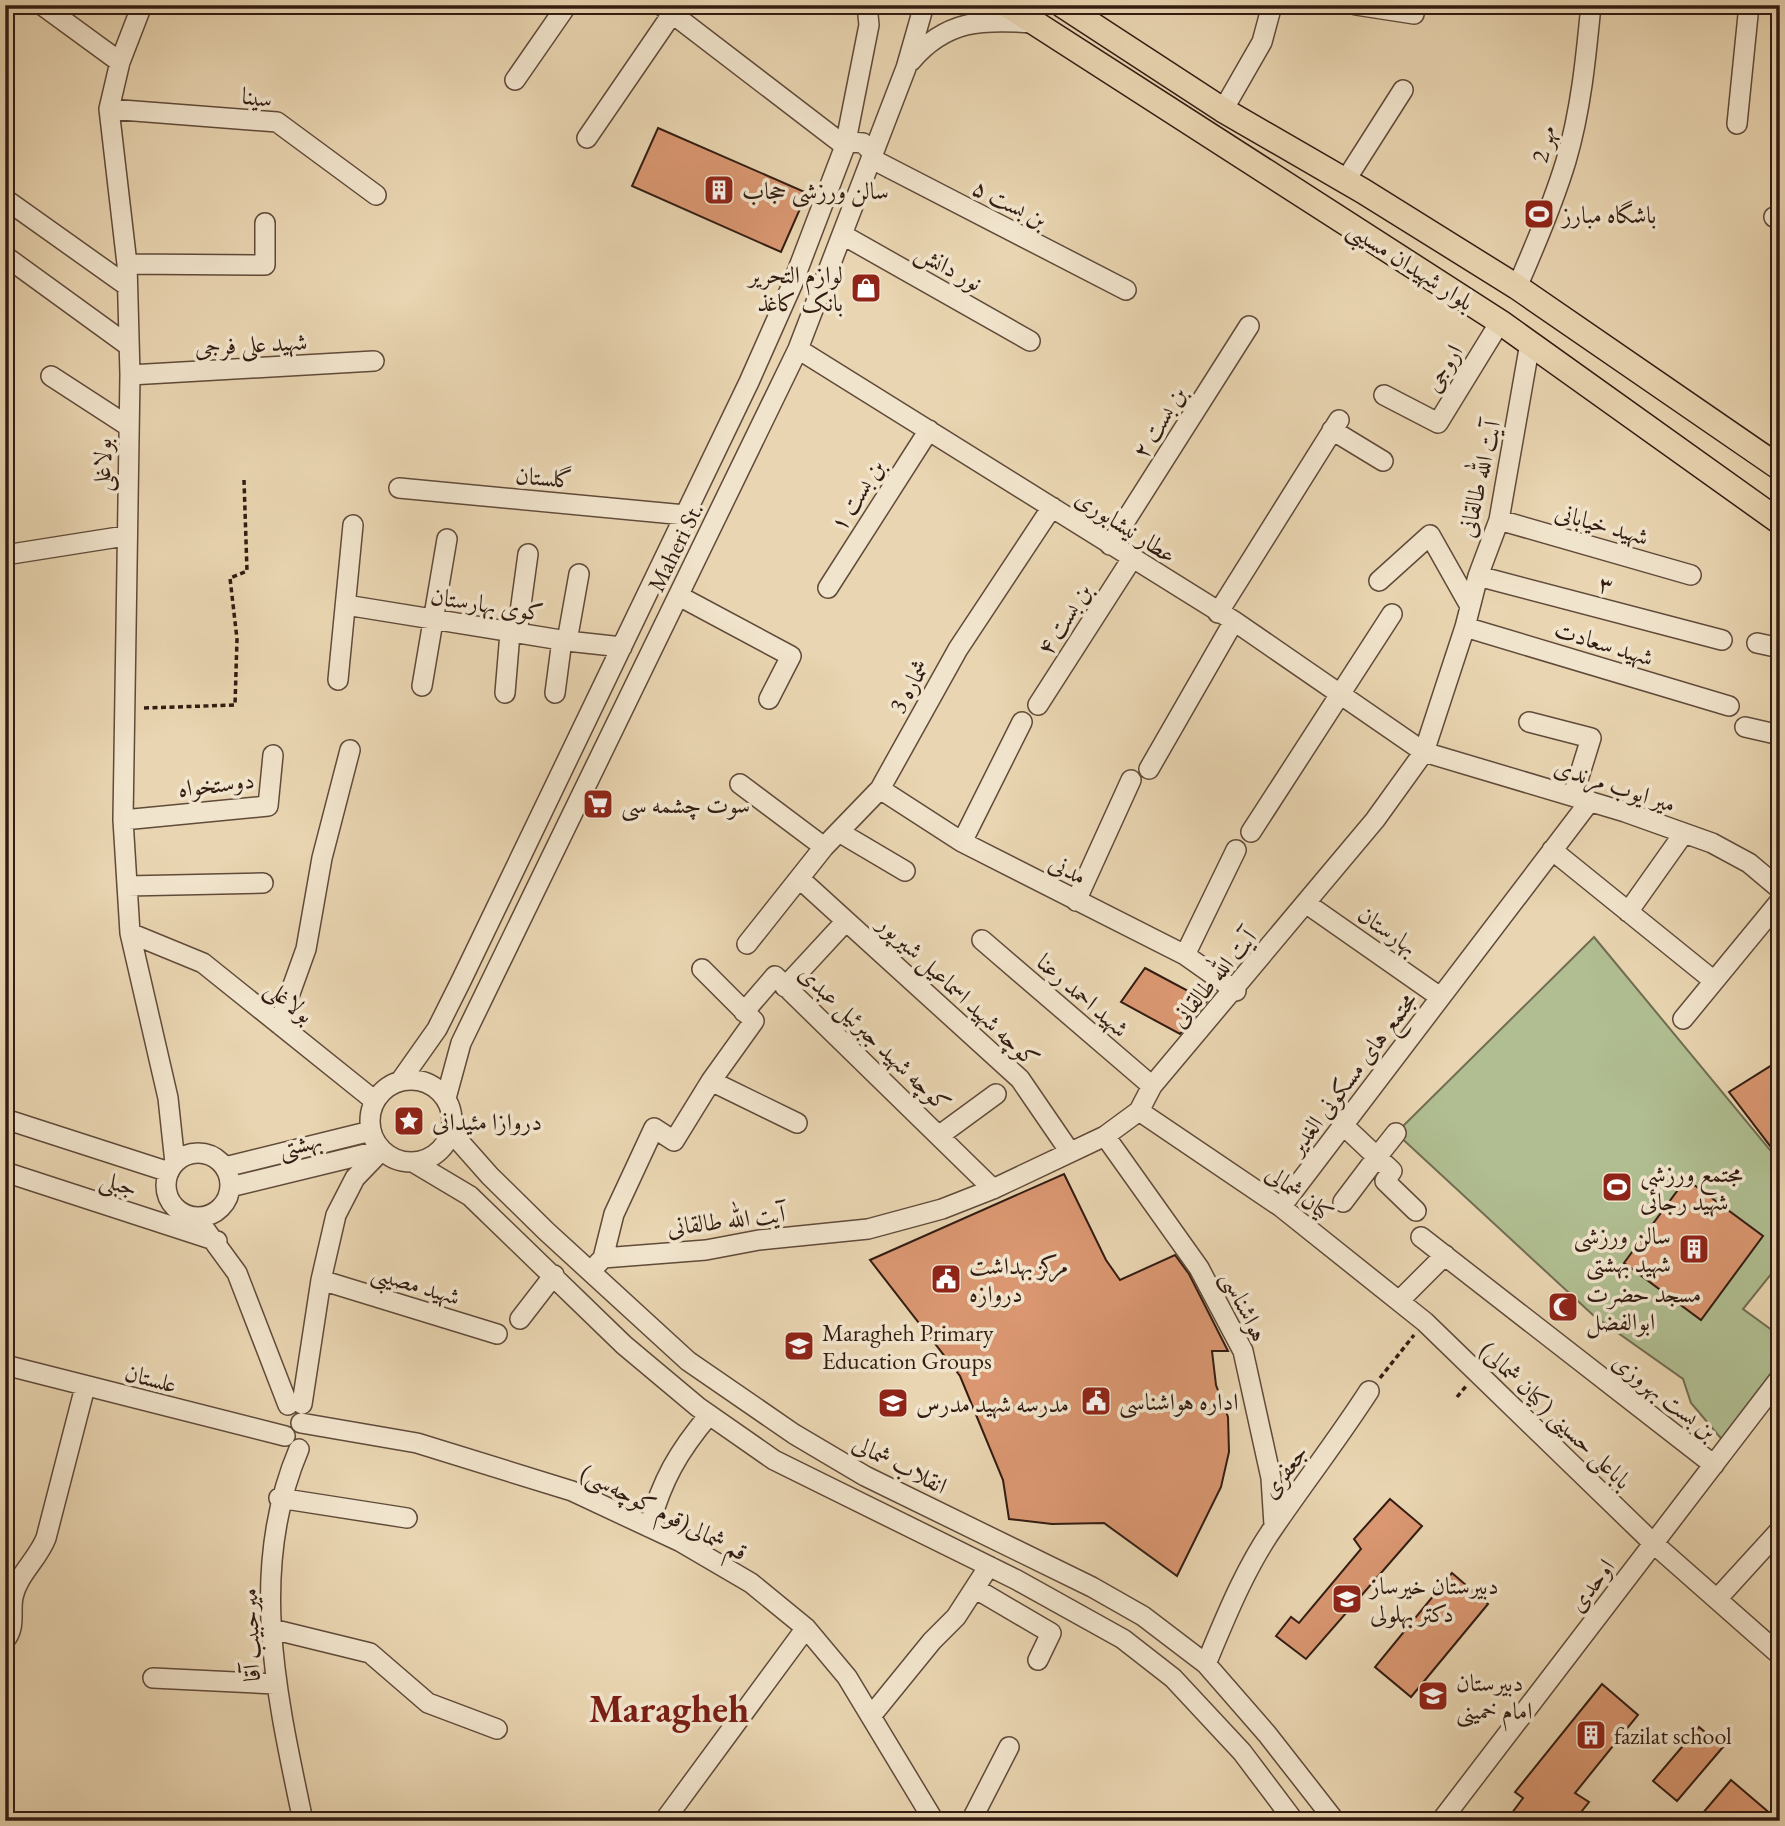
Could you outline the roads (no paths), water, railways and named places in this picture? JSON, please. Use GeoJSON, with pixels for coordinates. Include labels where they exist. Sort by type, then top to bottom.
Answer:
{"type":"FeatureCollection","features":[{"type":"Feature","properties":{"kind":"main road","name":"بلوار شهیدان مسیبی"},"geometry":{"type":"LineString","coordinates":[[1062,5],[1223,110],[1517,287],[1780,468]]}},
{"type":"Feature","properties":{"kind":"main road","name":"بلوار شهیدان مسیبی"},"geometry":{"type":"LineString","coordinates":[[1010,6],[1500,322],[1780,522]]}},
{"type":"Feature","properties":{"kind":"street"},"geometry":{"type":"LineString","coordinates":[[42,5],[120,62]]}},
{"type":"Feature","properties":{"kind":"street","name":"بولاغلی"},"geometry":{"type":"LineString","coordinates":[[142,5],[120,62],[109,109],[127,264],[125,285],[130,375],[125,536],[123,820],[130,933],[168,1098],[172,1167]]}},
{"type":"Feature","properties":{"kind":"street"},"geometry":{"type":"LineString","coordinates":[[514,80],[567,5]]}},
{"type":"Feature","properties":{"kind":"street","name":"Maheri St."},"geometry":{"type":"LineString","coordinates":[[401,1080],[437,1029],[685,515],[792,285],[845,146],[868,15],[875,5]]}},
{"type":"Feature","properties":{"kind":"street","name":"Maheri St."},"geometry":{"type":"LineString","coordinates":[[446,1098],[461,1043],[596,759],[679,596],[798,349],[906,68],[924,5]]}},
{"type":"Feature","properties":{"kind":"street"},"geometry":{"type":"LineString","coordinates":[[1223,110],[1262,41],[1272,5]]}},
{"type":"Feature","properties":{"kind":"street"},"geometry":{"type":"LineString","coordinates":[[1356,5],[1414,14]]}},
{"type":"Feature","properties":{"kind":"street","name":"مهر 2"},"geometry":{"type":"LineString","coordinates":[[1517,287],[1566,160],[1585,70],[1591,5]]}},
{"type":"Feature","properties":{"kind":"street"},"geometry":{"type":"LineString","coordinates":[[1737,124],[1749,5]]}},
{"type":"Feature","properties":{"kind":"street"},"geometry":{"type":"LineString","coordinates":[[587,138],[666,9],[845,146]]}},
{"type":"Feature","properties":{"kind":"street","name":"بلوار شهیدان مسیبی"},"geometry":{"type":"LineString","coordinates":[[906,68],[927,42],[951,29],[980,20],[1033,23]]}},
{"type":"Feature","properties":{"kind":"street"},"geometry":{"type":"LineString","coordinates":[[1345,181],[1403,90]]}},
{"type":"Feature","properties":{"kind":"street","name":"سینا"},"geometry":{"type":"LineString","coordinates":[[109,109],[277,122],[376,195]]}},
{"type":"Feature","properties":{"kind":"street","name":"بن بست ۵"},"geometry":{"type":"LineString","coordinates":[[845,146],[851,142],[863,143],[871,151],[872,159],[1126,290]]}},
{"type":"Feature","properties":{"kind":"street"},"geometry":{"type":"LineString","coordinates":[[5,199],[125,285]]}},
{"type":"Feature","properties":{"kind":"street"},"geometry":{"type":"LineString","coordinates":[[127,264],[265,265],[265,223]]}},
{"type":"Feature","properties":{"kind":"street","name":"نور دانش"},"geometry":{"type":"LineString","coordinates":[[843,235],[1030,341]]}},
{"type":"Feature","properties":{"kind":"street"},"geometry":{"type":"LineString","coordinates":[[5,256],[129,346]]}},
{"type":"Feature","properties":{"kind":"street","name":"اروجی"},"geometry":{"type":"LineString","coordinates":[[1384,395],[1438,423],[1500,322]]}},
{"type":"Feature","properties":{"kind":"street","name":"بن بست ۲"},"geometry":{"type":"LineString","coordinates":[[1110,545],[1249,326]]}},
{"type":"Feature","properties":{"kind":"street","name":"آیت الله طالقانی"},"geometry":{"type":"LineString","coordinates":[[597,1264],[706,1250],[759,1240],[868,1229],[942,1209],[993,1189],[1105,1136],[1139,1111],[1152,1086],[1236,991],[1307,904],[1375,820],[1424,752],[1465,627],[1478,576],[1499,520],[1530,343]]}},
{"type":"Feature","properties":{"kind":"street","name":"عطار نیشابوری"},"geometry":{"type":"LineString","coordinates":[[798,349],[1226,617],[1341,692],[1424,752]]}},
{"type":"Feature","properties":{"kind":"street","name":"شهید علی فرجی"},"geometry":{"type":"LineString","coordinates":[[130,375],[374,361]]}},
{"type":"Feature","properties":{"kind":"street"},"geometry":{"type":"LineString","coordinates":[[51,376],[128,426]]}},
{"type":"Feature","properties":{"kind":"street"},"geometry":{"type":"LineString","coordinates":[[1149,769],[1226,617],[1336,425],[1383,461]]}},
{"type":"Feature","properties":{"kind":"street","name":"بن بست ۱"},"geometry":{"type":"LineString","coordinates":[[828,588],[929,430]]}},
{"type":"Feature","properties":{"kind":"street","name":"گلستان"},"geometry":{"type":"LineString","coordinates":[[399,488],[685,515]]}},
{"type":"Feature","properties":{"kind":"street","name":"شماره 3"},"geometry":{"type":"LineString","coordinates":[[747,944],[824,847],[880,789],[958,649],[1052,507]]}},
{"type":"Feature","properties":{"kind":"street","name":"شهید خیابانی"},"geometry":{"type":"LineString","coordinates":[[1499,520],[1691,575]]}},
{"type":"Feature","properties":{"kind":"street"},"geometry":{"type":"LineString","coordinates":[[338,680],[354,524]]}},
{"type":"Feature","properties":{"kind":"street"},"geometry":{"type":"LineString","coordinates":[[1380,581],[1430,535],[1470,606]]}},
{"type":"Feature","properties":{"kind":"street"},"geometry":{"type":"LineString","coordinates":[[5,555],[125,536]]}},
{"type":"Feature","properties":{"kind":"street"},"geometry":{"type":"LineString","coordinates":[[422,686],[447,539]]}},
{"type":"Feature","properties":{"kind":"street"},"geometry":{"type":"LineString","coordinates":[[505,693],[528,554]]}},
{"type":"Feature","properties":{"kind":"street","name":"بن بست ۴"},"geometry":{"type":"LineString","coordinates":[[1038,705],[1131,559]]}},
{"type":"Feature","properties":{"kind":"street"},"geometry":{"type":"LineString","coordinates":[[555,694],[579,574]]}},
{"type":"Feature","properties":{"kind":"street","name":"۳"},"geometry":{"type":"LineString","coordinates":[[1478,576],[1722,640]]}},
{"type":"Feature","properties":{"kind":"street"},"geometry":{"type":"LineString","coordinates":[[679,596],[791,656],[769,699]]}},
{"type":"Feature","properties":{"kind":"street","name":"کوی بهارستان"},"geometry":{"type":"LineString","coordinates":[[346,605],[564,641],[622,647]]}},
{"type":"Feature","properties":{"kind":"street"},"geometry":{"type":"LineString","coordinates":[[1251,832],[1392,614]]}},
{"type":"Feature","properties":{"kind":"street","name":"شهید سعادت"},"geometry":{"type":"LineString","coordinates":[[1465,627],[1729,706]]}},
{"type":"Feature","properties":{"kind":"street"},"geometry":{"type":"LineString","coordinates":[[1757,643],[1780,648]]}},
{"type":"Feature","properties":{"kind":"street"},"geometry":{"type":"LineString","coordinates":[[962,842],[1022,722]]}},
{"type":"Feature","properties":{"kind":"street"},"geometry":{"type":"LineString","coordinates":[[1529,722],[1591,738],[1581,798]]}},
{"type":"Feature","properties":{"kind":"street"},"geometry":{"type":"LineString","coordinates":[[1745,727],[1780,735]]}},
{"type":"Feature","properties":{"kind":"street"},"geometry":{"type":"LineString","coordinates":[[279,1024],[306,949],[322,858],[349,750]]}},
{"type":"Feature","properties":{"kind":"street","name":"میر ایوب مرندی"},"geometry":{"type":"LineString","coordinates":[[1424,752],[1581,798],[1712,843],[1749,863],[1780,889]]}},
{"type":"Feature","properties":{"kind":"street","name":"دوستخواه"},"geometry":{"type":"LineString","coordinates":[[123,820],[268,806],[273,755]]}},
{"type":"Feature","properties":{"kind":"street"},"geometry":{"type":"LineString","coordinates":[[1076,901],[1131,780]]}},
{"type":"Feature","properties":{"kind":"street"},"geometry":{"type":"LineString","coordinates":[[740,784],[824,847]]}},
{"type":"Feature","properties":{"kind":"street","name":"مدنی"},"geometry":{"type":"LineString","coordinates":[[880,789],[962,842],[1185,955],[1236,991]]}},
{"type":"Feature","properties":{"kind":"street","name":"مجتمع های مسکونی الغدیر"},"geometry":{"type":"LineString","coordinates":[[1281,1207],[1552,850],[1581,798]]}},
{"type":"Feature","properties":{"kind":"street"},"geometry":{"type":"LineString","coordinates":[[839,832],[905,871]]}},
{"type":"Feature","properties":{"kind":"street"},"geometry":{"type":"LineString","coordinates":[[1628,912],[1684,833]]}},
{"type":"Feature","properties":{"kind":"street"},"geometry":{"type":"LineString","coordinates":[[1185,955],[1236,850]]}},
{"type":"Feature","properties":{"kind":"street"},"geometry":{"type":"LineString","coordinates":[[1552,850],[1714,981]]}},
{"type":"Feature","properties":{"kind":"street","name":"کوچه شهید اسماعیل شیرپور"},"geometry":{"type":"LineString","coordinates":[[800,879],[1020,1079],[1070,1152]]}},
{"type":"Feature","properties":{"kind":"street"},"geometry":{"type":"LineString","coordinates":[[127,886],[263,883]]}},
{"type":"Feature","properties":{"kind":"street"},"geometry":{"type":"LineString","coordinates":[[1683,1019],[1780,901]]}},
{"type":"Feature","properties":{"kind":"street","name":"بهارستان"},"geometry":{"type":"LineString","coordinates":[[1307,904],[1440,997]]}},
{"type":"Feature","properties":{"kind":"street"},"geometry":{"type":"LineString","coordinates":[[785,988],[846,921]]}},
{"type":"Feature","properties":{"kind":"street","name":"بولاغلی"},"geometry":{"type":"LineString","coordinates":[[130,933],[203,962],[374,1101]]}},
{"type":"Feature","properties":{"kind":"street","name":"شهید احمد رعنا"},"geometry":{"type":"LineString","coordinates":[[982,940],[1152,1086]]}},
{"type":"Feature","properties":{"kind":"street"},"geometry":{"type":"LineString","coordinates":[[597,1264],[614,1214],[654,1128],[674,1141],[711,1081],[754,1021],[702,969]]}},
{"type":"Feature","properties":{"kind":"street","name":"کوچه شهید جبرئیل عبدی"},"geometry":{"type":"LineString","coordinates":[[744,1013],[775,976],[993,1189]]}},
{"type":"Feature","properties":{"kind":"street"},"geometry":{"type":"LineString","coordinates":[[412,1162],[436,1153],[451,1132],[453,1120],[446,1098],[427,1082],[401,1080],[381,1092],[371,1111],[371,1131],[382,1150],[396,1159],[412,1162],[470,1196],[624,1345],[709,1415],[774,1460],[989,1566],[1123,1639],[1173,1678],[1242,1752],[1292,1818],[1311,1813],[1316,1806],[1317,1796]]}},
{"type":"Feature","properties":{"kind":"street"},"geometry":{"type":"LineString","coordinates":[[711,1081],[797,1123]]}},
{"type":"Feature","properties":{"kind":"street"},"geometry":{"type":"LineString","coordinates":[[940,1135],[996,1094]]}},
{"type":"Feature","properties":{"kind":"street","name":"کیان شمالی"},"geometry":{"type":"LineString","coordinates":[[1139,1111],[1281,1207],[1425,1322]]}},
{"type":"Feature","properties":{"kind":"street"},"geometry":{"type":"LineString","coordinates":[[5,1119],[172,1167]]}},
{"type":"Feature","properties":{"kind":"street"},"geometry":{"type":"LineString","coordinates":[[1343,1125],[1392,1171],[1385,1181],[1416,1211]]}},
{"type":"Feature","properties":{"kind":"street","name":"بهشتی"},"geometry":{"type":"LineString","coordinates":[[228,1177],[371,1131]]}},
{"type":"Feature","properties":{"kind":"street","name":"انقلاب شمالی"},"geometry":{"type":"LineString","coordinates":[[451,1132],[499,1185],[597,1264],[688,1361],[794,1434],[865,1476],[1092,1587],[1143,1616],[1206,1664],[1335,1821]]}},
{"type":"Feature","properties":{"kind":"street"},"geometry":{"type":"LineString","coordinates":[[1343,1202],[1396,1133]]}},
{"type":"Feature","properties":{"kind":"street","name":"هواشناسی"},"geometry":{"type":"LineString","coordinates":[[1105,1136],[1199,1268],[1224,1310],[1243,1351],[1271,1478],[1275,1525]]}},
{"type":"Feature","properties":{"kind":"street","name":"بهشتی"},"geometry":{"type":"LineString","coordinates":[[228,1177],[382,1150]]}},
{"type":"Feature","properties":{"kind":"street","name":"میرحبیب آقا"},"geometry":{"type":"LineString","coordinates":[[303,1821],[275,1684],[272,1629],[273,1529],[336,1215],[355,1178],[382,1150]]}},
{"type":"Feature","properties":{"kind":"street"},"geometry":{"type":"LineString","coordinates":[[196,1217],[216,1212],[228,1196],[228,1177],[219,1160],[201,1153],[191,1153],[172,1167],[167,1192],[177,1209],[196,1217],[217,1241],[237,1273],[297,1411]]}},
{"type":"Feature","properties":{"kind":"street","name":"جبلی"},"geometry":{"type":"LineString","coordinates":[[5,1172],[217,1241]]}},
{"type":"Feature","properties":{"kind":"street","name":"بن بست بهروزی"},"geometry":{"type":"LineString","coordinates":[[1421,1237],[1714,1465]]}},
{"type":"Feature","properties":{"kind":"street"},"geometry":{"type":"LineString","coordinates":[[1399,1301],[1445,1255]]}},
{"type":"Feature","properties":{"kind":"street"},"geometry":{"type":"LineString","coordinates":[[520,1319],[554,1275]]}},
{"type":"Feature","properties":{"kind":"street","name":"شهید مصیبی"},"geometry":{"type":"LineString","coordinates":[[321,1280],[497,1335]]}},
{"type":"Feature","properties":{"kind":"street","name":"باباعلی حسینی (کیان شمالی)"},"geometry":{"type":"LineString","coordinates":[[1425,1322],[1653,1543],[1778,1650]]}},
{"type":"Feature","properties":{"kind":"street","name":"علستان"},"geometry":{"type":"LineString","coordinates":[[5,1365],[289,1445]]}},
{"type":"Feature","properties":{"kind":"street","name":"اوحدی"},"geometry":{"type":"LineString","coordinates":[[1441,1821],[1780,1378]]}},
{"type":"Feature","properties":{"kind":"street"},"geometry":{"type":"LineString","coordinates":[[5,1640],[12,1621],[13,1597],[20,1579],[42,1550],[46,1538],[85,1387]]}},
{"type":"Feature","properties":{"kind":"street","name":"جعفری"},"geometry":{"type":"LineString","coordinates":[[1206,1664],[1229,1607],[1275,1525],[1322,1463],[1370,1391]]}},
{"type":"Feature","properties":{"kind":"street","name":"قم شمالی(قوم کوچه‌سی)"},"geometry":{"type":"LineString","coordinates":[[297,1411],[430,1447],[572,1491],[649,1527],[751,1583],[806,1628],[847,1677],[934,1821]]}},
{"type":"Feature","properties":{"kind":"street"},"geometry":{"type":"LineString","coordinates":[[649,1527],[666,1476],[680,1449],[709,1415]]}},
{"type":"Feature","properties":{"kind":"street"},"geometry":{"type":"LineString","coordinates":[[281,1492],[407,1518]]}},
{"type":"Feature","properties":{"kind":"street"},"geometry":{"type":"LineString","coordinates":[[1717,1599],[1780,1530]]}},
{"type":"Feature","properties":{"kind":"street"},"geometry":{"type":"LineString","coordinates":[[871,1716],[976,1589],[989,1566]]}},
{"type":"Feature","properties":{"kind":"street"},"geometry":{"type":"LineString","coordinates":[[976,1589],[1051,1633],[1038,1660]]}},
{"type":"Feature","properties":{"kind":"street"},"geometry":{"type":"LineString","coordinates":[[664,1821],[806,1628]]}},
{"type":"Feature","properties":{"kind":"street"},"geometry":{"type":"LineString","coordinates":[[272,1629],[370,1653],[428,1703],[497,1729]]}},
{"type":"Feature","properties":{"kind":"street"},"geometry":{"type":"LineString","coordinates":[[153,1678],[275,1684]]}},
{"type":"Feature","properties":{"kind":"street"},"geometry":{"type":"LineString","coordinates":[[971,1821],[1009,1747]]}},
{"type":"Feature","properties":{"kind":"place","name":"سالن ورزشی حجاب"},"geometry":{"type":"Point","coordinates":[719,190]}},
{"type":"Feature","properties":{"kind":"place","name":"باشگاه مبارز"},"geometry":{"type":"Point","coordinates":[1539,214]}},
{"type":"Feature","properties":{"kind":"place","name":"لوازم التحریر بانک کاغذ"},"geometry":{"type":"Point","coordinates":[866,288]}},
{"type":"Feature","properties":{"kind":"place","name":"سوت چشمه سی"},"geometry":{"type":"Point","coordinates":[598,804]}},
{"type":"Feature","properties":{"kind":"place","name":"دروازا مئیدانی"},"geometry":{"type":"Point","coordinates":[409,1121]}},
{"type":"Feature","properties":{"kind":"place","name":"مجتمع ورزشی شهید رجائی"},"geometry":{"type":"Point","coordinates":[1617,1187]}},
{"type":"Feature","properties":{"kind":"place","name":"سالن ورزشی شهید بهشتی"},"geometry":{"type":"Point","coordinates":[1694,1249]}},
{"type":"Feature","properties":{"kind":"place","name":"مرکز بهداشت دروازه"},"geometry":{"type":"Point","coordinates":[946,1279]}},
{"type":"Feature","properties":{"kind":"place","name":"مسجد حضرت ابوالفضل"},"geometry":{"type":"Point","coordinates":[1563,1307]}},
{"type":"Feature","properties":{"kind":"place","name":"Maragheh Primary Education Groups"},"geometry":{"type":"Point","coordinates":[799,1346]}},
{"type":"Feature","properties":{"kind":"place","name":"اداره هواشناسی"},"geometry":{"type":"Point","coordinates":[1096,1401]}},
{"type":"Feature","properties":{"kind":"place","name":"مدرسه شهید مدرس"},"geometry":{"type":"Point","coordinates":[893,1403]}},
{"type":"Feature","properties":{"kind":"place","name":"دبیرستان خیرساز دکتر بهلولی"},"geometry":{"type":"Point","coordinates":[1347,1599]}},
{"type":"Feature","properties":{"kind":"place","name":"دبیرستان امام خمینی"},"geometry":{"type":"Point","coordinates":[1433,1696]}},
{"type":"Feature","properties":{"kind":"place","name":"fazilat school"},"geometry":{"type":"Point","coordinates":[1591,1735]}},
{"type":"Feature","properties":{"kind":"district","name":"Maragheh"},"geometry":{"type":"Point","coordinates":[669,1708]}}]}
